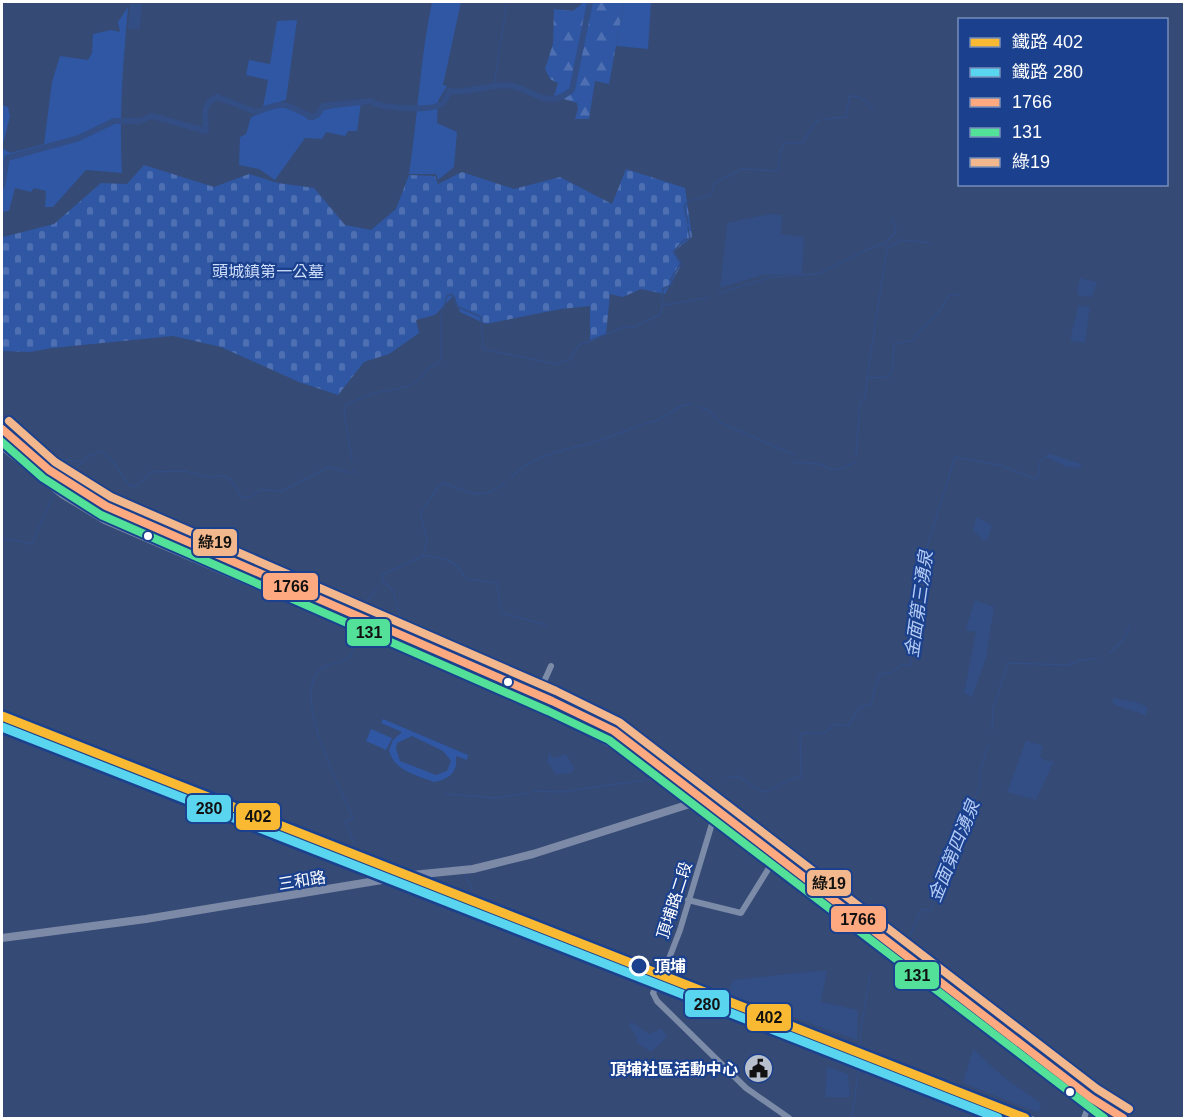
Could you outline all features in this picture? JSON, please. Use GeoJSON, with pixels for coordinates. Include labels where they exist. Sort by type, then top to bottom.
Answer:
{"type":"FeatureCollection","features":[{"type":"Feature","properties":{"kind":"main road"},"geometry":{"type":"LineString","coordinates":[[2,429],[49,471],[68,484],[134,519],[538,695],[614,731],[717,807],[1091,1098],[1123,1119]]}},
{"type":"Feature","properties":{"kind":"main road"},"geometry":{"type":"LineString","coordinates":[[2,446],[62,494],[105,520],[591,732],[620,749],[772,863],[1103,1119]]}},
{"type":"Feature","properties":{"kind":"main road"},"geometry":{"type":"LineString","coordinates":[[469,679],[474,668]]}},
{"type":"Feature","properties":{"kind":"main road","name":"三和路"},"geometry":{"type":"LineString","coordinates":[[2,938],[146,919],[412,875],[474,869],[533,854],[706,799]]}},
{"type":"Feature","properties":{"kind":"street"},"geometry":{"type":"LineString","coordinates":[[538,695],[551,666]]}},
{"type":"Feature","properties":{"kind":"street","name":"頂埔路二段"},"geometry":{"type":"LineString","coordinates":[[717,807],[665,969],[653,993],[657,1001],[746,1088],[789,1119]]}},
{"type":"Feature","properties":{"kind":"street"},"geometry":{"type":"LineString","coordinates":[[688,900],[741,913],[772,863]]}},
{"type":"Feature","properties":{"kind":"street"},"geometry":{"type":"LineString","coordinates":[[1084,1119],[1091,1098]]}},
{"type":"Feature","properties":{"kind":"green space"},"geometry":{"type":"Polygon","coordinates":[[[432,2],[461,2],[443,85],[447,86],[438,101],[437,123],[457,132],[454,167],[438,180],[436,174],[409,174],[432,2]]]}},
{"type":"Feature","properties":{"kind":"green space"},"geometry":{"type":"Polygon","coordinates":[[[584,2],[624,2],[609,84],[595,81],[589,119],[575,119],[577,103],[554,96],[558,83],[550,79],[545,69],[553,44],[554,9],[573,11],[584,2]]]}},
{"type":"Feature","properties":{"kind":"green space"},"geometry":{"type":"Polygon","coordinates":[[[624,2],[651,2],[648,49],[616,46],[624,2]]]}},
{"type":"Feature","properties":{"kind":"green space"},"geometry":{"type":"Polygon","coordinates":[[[128,7],[121,110],[122,173],[86,170],[53,207],[45,207],[46,191],[34,188],[31,192],[15,188],[9,211],[2,212],[2,148],[10,153],[44,144],[52,82],[60,56],[88,60],[92,53],[93,34],[111,30],[120,32],[118,22],[128,7]]]}},
{"type":"Feature","properties":{"kind":"green space"},"geometry":{"type":"Polygon","coordinates":[[[297,20],[286,100],[263,107],[268,80],[246,75],[249,60],[270,64],[277,21],[297,20]]]}},
{"type":"Feature","properties":{"kind":"green space"},"geometry":{"type":"Polygon","coordinates":[[[361,103],[357,131],[348,131],[345,136],[326,132],[322,139],[305,138],[275,180],[259,169],[239,165],[240,137],[246,134],[251,117],[274,109],[287,108],[309,120],[315,119],[323,110],[361,103]]]}},
{"type":"Feature","properties":{"kind":"green space"},"geometry":{"type":"Polygon","coordinates":[[[2,105],[8,107],[10,116],[2,148],[2,105]]]}},
{"type":"Feature","properties":{"kind":"green space","name":"頭城鎮第一公墓"},"geometry":{"type":"Polygon","coordinates":[[[144,165],[214,187],[249,174],[278,183],[314,188],[345,225],[371,230],[396,209],[409,175],[435,176],[438,184],[462,172],[514,189],[560,177],[612,204],[626,169],[685,188],[692,237],[673,252],[681,265],[665,294],[641,289],[623,297],[610,294],[606,334],[590,342],[590,306],[561,309],[486,324],[460,312],[454,295],[435,315],[416,320],[419,333],[389,354],[364,362],[338,395],[299,382],[221,347],[173,336],[30,352],[2,351],[3,237],[54,224],[101,183],[127,184],[144,165]]]}},
{"type":"Feature","properties":{"kind":"green space"},"geometry":{"type":"Polygon","coordinates":[[[383,719],[468,755],[467,760],[456,756],[456,766],[452,774],[440,781],[434,782],[413,774],[396,763],[389,750],[393,740],[402,732],[381,723],[383,719]],[[412,736],[397,743],[396,749],[400,761],[436,775],[447,771],[451,761],[443,751],[412,736]]]}},
{"type":"Feature","properties":{"kind":"green space"},"geometry":{"type":"Polygon","coordinates":[[[371,729],[392,738],[386,750],[366,741],[371,729]]]}},
{"type":"Feature","properties":{"kind":"shaded area"},"geometry":{"type":"Polygon","coordinates":[[[130,4],[142,4],[140,29],[128,29],[130,4]]]}},
{"type":"Feature","properties":{"kind":"shaded area"},"geometry":{"type":"Polygon","coordinates":[[[769,214],[782,215],[781,234],[804,237],[802,274],[763,275],[720,288],[727,223],[769,214]]]}},
{"type":"Feature","properties":{"kind":"shaded area"},"geometry":{"type":"Polygon","coordinates":[[[1080,278],[1097,282],[1092,297],[1079,296],[1077,291],[1080,278]]]}},
{"type":"Feature","properties":{"kind":"shaded area"},"geometry":{"type":"Polygon","coordinates":[[[1078,305],[1090,307],[1085,343],[1070,341],[1078,305]]]}},
{"type":"Feature","properties":{"kind":"shaded area"},"geometry":{"type":"Polygon","coordinates":[[[1050,454],[1079,463],[1083,468],[1067,467],[1045,456],[1050,454]]]}},
{"type":"Feature","properties":{"kind":"shaded area"},"geometry":{"type":"Polygon","coordinates":[[[976,517],[992,525],[988,539],[984,541],[973,530],[976,517]]]}},
{"type":"Feature","properties":{"kind":"shaded area"},"geometry":{"type":"Polygon","coordinates":[[[975,600],[994,607],[986,658],[972,697],[964,693],[976,631],[969,632],[966,628],[975,600]]]}},
{"type":"Feature","properties":{"kind":"shaded area"},"geometry":{"type":"Polygon","coordinates":[[[1113,698],[1136,702],[1147,707],[1146,715],[1113,704],[1113,698]]]}},
{"type":"Feature","properties":{"kind":"shaded area"},"geometry":{"type":"Polygon","coordinates":[[[1026,740],[1043,746],[1040,757],[1046,761],[1054,761],[1036,800],[1007,792],[1026,740]]]}},
{"type":"Feature","properties":{"kind":"shaded area"},"geometry":{"type":"Polygon","coordinates":[[[549,752],[553,758],[566,754],[574,768],[572,773],[556,775],[547,761],[549,752]]]}},
{"type":"Feature","properties":{"kind":"shaded area"},"geometry":{"type":"Polygon","coordinates":[[[827,970],[821,1002],[858,1010],[857,1040],[728,994],[732,980],[827,970]]]}},
{"type":"Feature","properties":{"kind":"shaded area"},"geometry":{"type":"Polygon","coordinates":[[[631,1021],[649,1034],[661,1028],[667,1037],[651,1052],[636,1042],[637,1038],[629,1026],[631,1021]]]}},
{"type":"Feature","properties":{"kind":"shaded area"},"geometry":{"type":"Polygon","coordinates":[[[973,1049],[1005,1078],[1041,1103],[1039,1113],[963,1083],[973,1049]]]}},
{"type":"Feature","properties":{"kind":"shaded area"},"geometry":{"type":"Polygon","coordinates":[[[827,1067],[848,1074],[850,1097],[825,1097],[827,1067]]]}},
{"type":"Feature","properties":{"kind":"waterway"},"geometry":{"type":"LineString","coordinates":[[494,86],[507,2]]}},
{"type":"Feature","properties":{"kind":"waterway"},"geometry":{"type":"LineString","coordinates":[[2,186],[7,158],[79,138],[114,121],[139,121],[152,116],[206,131],[207,107],[217,97],[256,112],[285,105],[312,117],[317,115],[323,106],[371,101],[384,106],[428,108],[442,104],[449,91],[506,85],[547,99],[558,98],[572,90],[590,2]]}},
{"type":"Feature","properties":{"kind":"waterway"},"geometry":{"type":"LineString","coordinates":[[826,119],[846,117],[850,95],[865,100],[873,110]]}},
{"type":"Feature","properties":{"kind":"waterway"},"geometry":{"type":"LineString","coordinates":[[688,223],[684,207],[688,201],[711,195],[715,183],[742,169],[779,171],[779,157],[784,143],[802,143],[815,123],[820,120]]}},
{"type":"Feature","properties":{"kind":"waterway"},"geometry":{"type":"LineString","coordinates":[[719,293],[772,277],[818,274],[866,250],[886,243],[896,231],[892,219]]}},
{"type":"Feature","properties":{"kind":"waterway"},"geometry":{"type":"LineString","coordinates":[[352,461],[344,413],[346,405],[372,394],[411,385],[429,367],[437,365],[441,359],[441,316],[447,296],[452,294],[456,306],[481,317],[483,349],[555,364],[569,360],[579,345],[624,327],[634,327],[661,314],[663,289],[673,284],[671,279],[681,263],[674,251],[684,240],[690,239],[688,227]]}},
{"type":"Feature","properties":{"kind":"waterway"},"geometry":{"type":"LineString","coordinates":[[867,378],[887,248],[901,240],[931,243]]}},
{"type":"Feature","properties":{"kind":"waterway"},"geometry":{"type":"LineString","coordinates":[[856,455],[860,403],[865,398],[867,378],[888,377],[892,372],[894,344],[913,340],[945,303],[948,296],[959,294]]}},
{"type":"Feature","properties":{"kind":"waterway"},"geometry":{"type":"LineString","coordinates":[[663,305],[709,298]]}},
{"type":"Feature","properties":{"kind":"waterway"},"geometry":{"type":"LineString","coordinates":[[511,478],[542,457],[655,421],[681,406],[692,404]]}},
{"type":"Feature","properties":{"kind":"waterway"},"geometry":{"type":"LineString","coordinates":[[700,407],[709,411],[719,422],[794,455]]}},
{"type":"Feature","properties":{"kind":"waterway"},"geometry":{"type":"LineString","coordinates":[[30,445],[41,456],[81,462]]}},
{"type":"Feature","properties":{"kind":"waterway"},"geometry":{"type":"LineString","coordinates":[[65,478],[89,456],[102,451],[110,458],[130,486],[137,486],[151,472],[185,471],[206,477],[223,476],[230,479],[242,498],[252,496],[260,490],[282,491],[329,467],[350,473]]}},
{"type":"Feature","properties":{"kind":"waterway","name":"金面第三湧泉"},"geometry":{"type":"LineString","coordinates":[[727,778],[738,776],[762,792],[790,779],[801,777],[800,735],[825,733],[835,724],[848,726],[859,708],[871,704],[879,675],[892,672],[902,665],[911,665],[911,637],[919,608],[928,544],[955,457],[999,465],[1035,479],[1038,478],[1040,461],[1046,457]]}},
{"type":"Feature","properties":{"kind":"waterway"},"geometry":{"type":"LineString","coordinates":[[794,462],[820,464],[832,470],[855,462]]}},
{"type":"Feature","properties":{"kind":"waterway"},"geometry":{"type":"LineString","coordinates":[[354,469],[355,474]]}},
{"type":"Feature","properties":{"kind":"waterway"},"geometry":{"type":"LineString","coordinates":[[383,582],[382,575],[423,556],[427,541],[420,512],[440,485],[444,483],[476,494],[483,494],[506,482]]}},
{"type":"Feature","properties":{"kind":"waterway"},"geometry":{"type":"LineString","coordinates":[[2,538],[32,544],[55,491]]}},
{"type":"Feature","properties":{"kind":"waterway"},"geometry":{"type":"LineString","coordinates":[[424,556],[449,561],[466,579],[497,583],[502,613],[546,625]]}},
{"type":"Feature","properties":{"kind":"waterway"},"geometry":{"type":"LineString","coordinates":[[384,582],[393,591],[404,631]]}},
{"type":"Feature","properties":{"kind":"waterway"},"geometry":{"type":"LineString","coordinates":[[364,614],[367,601],[377,589]]}},
{"type":"Feature","properties":{"kind":"waterway","name":"金面第四湧泉"},"geometry":{"type":"LineString","coordinates":[[1109,654],[1124,639],[1130,625]]}},
{"type":"Feature","properties":{"kind":"waterway"},"geometry":{"type":"LineString","coordinates":[[355,845],[345,822],[353,818],[330,766],[311,704],[312,686],[317,673],[329,665],[350,657],[358,637]]}},
{"type":"Feature","properties":{"kind":"waterway","name":"金面第四湧泉"},"geometry":{"type":"LineString","coordinates":[[992,729],[993,709],[1008,663],[1068,665],[1080,660],[1097,659]]}},
{"type":"Feature","properties":{"kind":"waterway"},"geometry":{"type":"LineString","coordinates":[[2,733],[377,877]]}},
{"type":"Feature","properties":{"kind":"waterway","name":"金面第四湧泉"},"geometry":{"type":"LineString","coordinates":[[903,945],[907,942],[922,909],[931,910],[980,786],[980,771],[988,746]]}},
{"type":"Feature","properties":{"kind":"waterway","name":"金面第三湧泉"},"geometry":{"type":"LineString","coordinates":[[533,791],[561,792],[652,779]]}},
{"type":"Feature","properties":{"kind":"waterway","name":"金面第三湧泉"},"geometry":{"type":"LineString","coordinates":[[445,794],[496,798],[529,793]]}},
{"type":"Feature","properties":{"kind":"waterway"},"geometry":{"type":"LineString","coordinates":[[362,873],[363,878]]}},
{"type":"Feature","properties":{"kind":"waterway"},"geometry":{"type":"LineString","coordinates":[[465,875],[472,888],[468,896]]}},
{"type":"Feature","properties":{"kind":"waterway"},"geometry":{"type":"LineString","coordinates":[[400,885],[453,904],[462,911],[465,903]]}},
{"type":"Feature","properties":{"kind":"waterway","name":"金面第四湧泉"},"geometry":{"type":"LineString","coordinates":[[861,1047],[860,1036],[870,974]]}},
{"type":"Feature","properties":{"kind":"waterway","name":"金面第四湧泉"},"geometry":{"type":"LineString","coordinates":[[852,1118],[860,1059]]}},
{"type":"Feature","properties":{"kind":"railway"},"geometry":{"type":"LineString","coordinates":[[2,713],[1035,1118]]}},
{"type":"Feature","properties":{"kind":"rail line","name":"402"},"geometry":{"type":"LineString","coordinates":[[2,716],[1025,1118]]}},
{"type":"Feature","properties":{"kind":"rail line","name":"280"},"geometry":{"type":"LineString","coordinates":[[2,727],[998,1118]]}},
{"type":"Feature","properties":{"kind":"transit line","name":"綠19"},"geometry":{"type":"LineString","coordinates":[[9,421],[55,462],[111,497],[556,691],[619,722],[1097,1089],[1129,1109]]}},
{"type":"Feature","properties":{"kind":"transit line","name":"1766"},"geometry":{"type":"LineString","coordinates":[[2,429],[49,470],[106,506],[552,701],[614,731],[1091,1098],[1123,1118]]}},
{"type":"Feature","properties":{"kind":"transit line","name":"131"},"geometry":{"type":"LineString","coordinates":[[2,442],[43,478],[101,515],[548,711],[609,740],[1104,1118]]}},
{"type":"Feature","properties":{"kind":"place","name":"頂埔"},"geometry":{"type":"Point","coordinates":[639,966]}},
{"type":"Feature","properties":{"kind":"place","name":"頂埔社區活動中心"},"geometry":{"type":"Point","coordinates":[759,1069]}}]}
